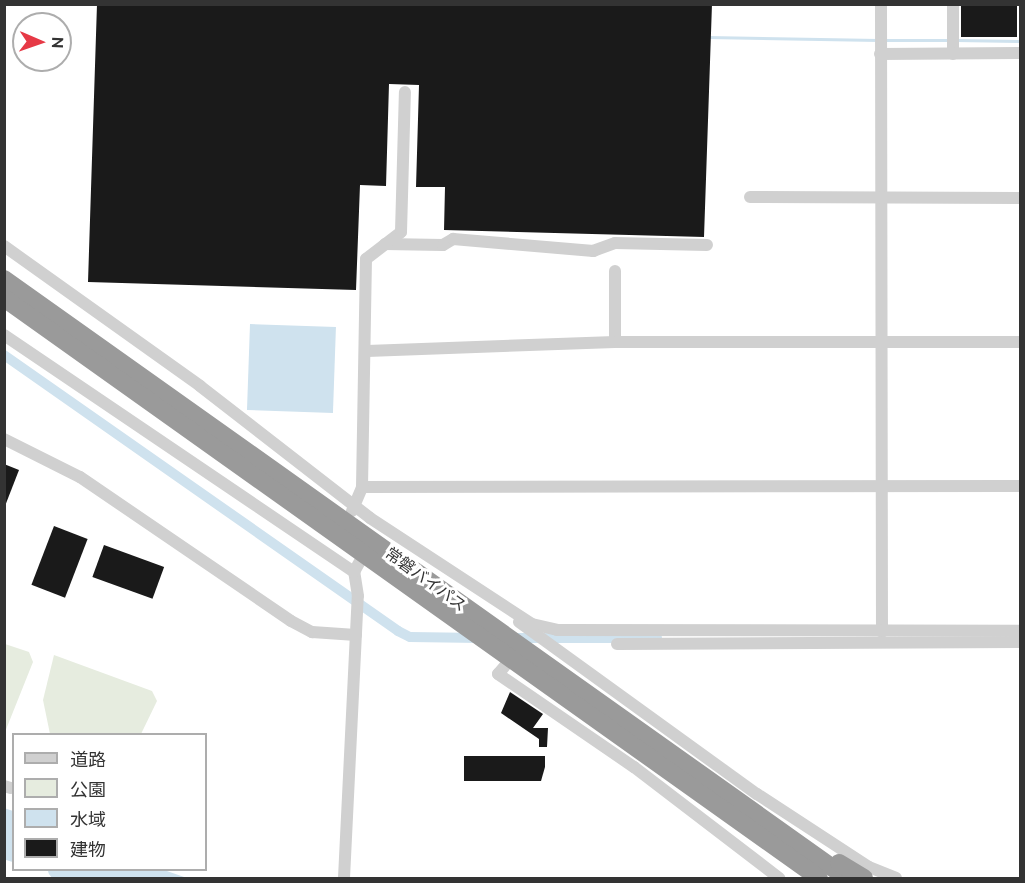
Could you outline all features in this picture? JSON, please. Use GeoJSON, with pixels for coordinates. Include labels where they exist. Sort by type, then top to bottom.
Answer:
{"type":"FeatureCollection","features":[{"type":"Feature","properties":{"kind":"highway","name":"常磐バイパス"},"geometry":{"type":"LineString","coordinates":[[4,279],[347,523],[497,643],[814,876]]}},
{"type":"Feature","properties":{"kind":"highway","name":"常磐バイパス"},"geometry":{"type":"LineString","coordinates":[[4,298],[364,554],[847,879]]}},
{"type":"Feature","properties":{"kind":"highway"},"geometry":{"type":"LineString","coordinates":[[809,852],[827,855],[864,879]]}},
{"type":"Feature","properties":{"kind":"street"},"geometry":{"type":"LineString","coordinates":[[881,4],[881,486],[888,635]]}},
{"type":"Feature","properties":{"kind":"street"},"geometry":{"type":"LineString","coordinates":[[952,4],[953,54]]}},
{"type":"Feature","properties":{"kind":"street"},"geometry":{"type":"LineString","coordinates":[[880,54],[1020,53]]}},
{"type":"Feature","properties":{"kind":"street"},"geometry":{"type":"LineString","coordinates":[[347,523],[362,487],[367,351],[366,259],[401,232],[405,92]]}},
{"type":"Feature","properties":{"kind":"street"},"geometry":{"type":"LineString","coordinates":[[750,197],[1020,198]]}},
{"type":"Feature","properties":{"kind":"street"},"geometry":{"type":"LineString","coordinates":[[385,244],[443,245],[453,239],[593,251],[615,243],[707,245]]}},
{"type":"Feature","properties":{"kind":"street"},"geometry":{"type":"LineString","coordinates":[[4,246],[354,505],[512,615],[531,634],[757,794],[869,867],[896,879]]}},
{"type":"Feature","properties":{"kind":"street"},"geometry":{"type":"LineString","coordinates":[[615,271],[615,342]]}},
{"type":"Feature","properties":{"kind":"street"},"geometry":{"type":"LineString","coordinates":[[4,335],[354,572]]}},
{"type":"Feature","properties":{"kind":"street"},"geometry":{"type":"LineString","coordinates":[[367,351],[615,342],[1020,342]]}},
{"type":"Feature","properties":{"kind":"street"},"geometry":{"type":"LineString","coordinates":[[4,439],[80,477],[291,621],[312,632],[356,635]]}},
{"type":"Feature","properties":{"kind":"street"},"geometry":{"type":"LineString","coordinates":[[362,487],[1020,486]]}},
{"type":"Feature","properties":{"kind":"street"},"geometry":{"type":"LineString","coordinates":[[344,879],[358,596],[354,572],[364,554]]}},
{"type":"Feature","properties":{"kind":"street"},"geometry":{"type":"LineString","coordinates":[[512,615],[557,630],[888,635],[1020,642]]}},
{"type":"Feature","properties":{"kind":"street"},"geometry":{"type":"LineString","coordinates":[[617,644],[1020,631]]}},
{"type":"Feature","properties":{"kind":"street"},"geometry":{"type":"LineString","coordinates":[[497,643],[498,674],[634,767],[779,879]]}},
{"type":"Feature","properties":{"kind":"green space"},"geometry":{"type":"Polygon","coordinates":[[[5,644],[29,652],[33,662],[5,732],[5,644]]]}},
{"type":"Feature","properties":{"kind":"green space"},"geometry":{"type":"Polygon","coordinates":[[[54,655],[152,691],[157,701],[141,733],[50,733],[43,700],[54,655]]]}},
{"type":"Feature","properties":{"kind":"water"},"geometry":{"type":"Polygon","coordinates":[[[250,324],[336,327],[333,413],[247,410],[250,324]]]}},
{"type":"Feature","properties":{"kind":"water"},"geometry":{"type":"Polygon","coordinates":[[[4,808],[12,811],[12,852],[5,849],[4,808]]]}},
{"type":"Feature","properties":{"kind":"water"},"geometry":{"type":"Polygon","coordinates":[[[65,871],[167,871],[187,878],[83,878],[65,871]]]}},
{"type":"Feature","properties":{"kind":"building"},"geometry":{"type":"Polygon","coordinates":[[[97,4],[712,4],[704,237],[444,230],[445,187],[416,187],[419,85],[389,84],[386,186],[360,185],[356,290],[88,282],[97,4]]]}},
{"type":"Feature","properties":{"kind":"building"},"geometry":{"type":"Polygon","coordinates":[[[961,4],[1017,4],[1017,37],[961,37],[961,4]]]}},
{"type":"Feature","properties":{"kind":"building"},"geometry":{"type":"Polygon","coordinates":[[[4,464],[19,470],[5,506],[4,506],[4,464]]]}},
{"type":"Feature","properties":{"kind":"building"},"geometry":{"type":"Polygon","coordinates":[[[54,526],[88,539],[65,598],[31,585],[54,526]]]}},
{"type":"Feature","properties":{"kind":"building"},"geometry":{"type":"Polygon","coordinates":[[[104,545],[164,567],[153,599],[92,577],[104,545]]]}},
{"type":"Feature","properties":{"kind":"building"},"geometry":{"type":"Polygon","coordinates":[[[510,692],[543,714],[533,728],[548,728],[547,747],[539,747],[539,739],[501,713],[510,692]]]}},
{"type":"Feature","properties":{"kind":"building"},"geometry":{"type":"Polygon","coordinates":[[[464,756],[545,756],[545,767],[541,781],[464,781],[464,756]]]}},
{"type":"Feature","properties":{"kind":"waterway"},"geometry":{"type":"LineString","coordinates":[[707,37],[878,40]]}},
{"type":"Feature","properties":{"kind":"waterway"},"geometry":{"type":"LineString","coordinates":[[884,40],[950,40]]}},
{"type":"Feature","properties":{"kind":"waterway"},"geometry":{"type":"LineString","coordinates":[[956,40],[1020,41]]}},
{"type":"Feature","properties":{"kind":"waterway"},"geometry":{"type":"LineString","coordinates":[[4,355],[398,631],[410,637],[480,638]]}},
{"type":"Feature","properties":{"kind":"waterway"},"geometry":{"type":"LineString","coordinates":[[510,638],[657,638]]}},
{"type":"Feature","properties":{"kind":"waterway"},"geometry":{"type":"LineString","coordinates":[[4,850],[12,852]]}},
{"type":"Feature","properties":{"kind":"waterway"},"geometry":{"type":"LineString","coordinates":[[60,871],[81,878]]}}]}
